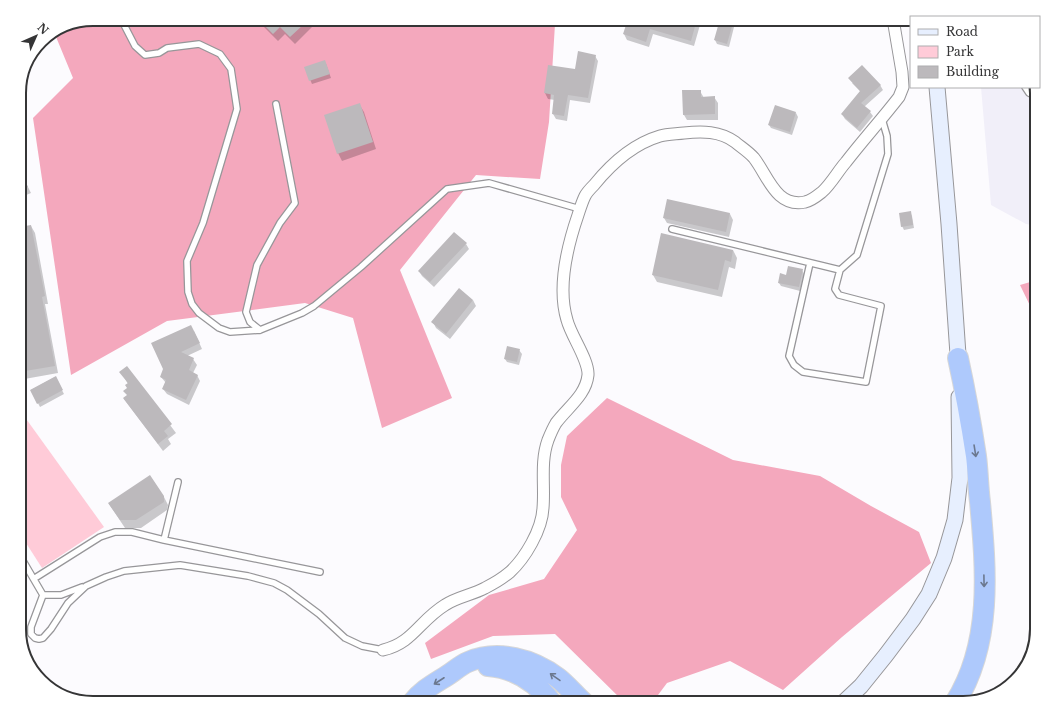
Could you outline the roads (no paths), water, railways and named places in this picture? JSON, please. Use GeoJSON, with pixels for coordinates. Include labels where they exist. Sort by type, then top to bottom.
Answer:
{"type":"FeatureCollection","features":[{"type":"Feature","properties":{"kind":"highway"},"geometry":{"type":"LineString","coordinates":[[958,358],[976,458],[984,546],[985,606],[982,634],[976,655],[963,691],[960,696]]}},
{"type":"Feature","properties":{"kind":"highway"},"geometry":{"type":"LineString","coordinates":[[417,696],[468,662],[482,658],[503,656],[520,658],[540,667],[558,678],[577,696]]}},
{"type":"Feature","properties":{"kind":"highway"},"geometry":{"type":"LineString","coordinates":[[468,662],[500,667],[518,673],[546,696]]}},
{"type":"Feature","properties":{"kind":"main road"},"geometry":{"type":"LineString","coordinates":[[851,696],[886,655],[913,619],[929,594],[944,558],[955,520],[960,478],[958,358],[949,224],[937,88]]}},
{"type":"Feature","properties":{"kind":"street"},"geometry":{"type":"LineString","coordinates":[[382,650],[394,647],[404,642],[424,621],[448,603],[484,589],[508,574],[521,560],[538,529],[543,512],[544,494],[542,476],[547,443],[555,424],[577,399],[586,384],[588,371],[567,322],[564,306],[564,280],[570,238],[585,196],[620,157],[652,138],[663,135],[698,131],[723,136],[734,141],[752,156],[772,185],[784,199],[791,203],[807,202],[824,191],[899,97],[903,88],[902,72],[894,26]]}},
{"type":"Feature","properties":{"kind":"lane"},"geometry":{"type":"LineString","coordinates":[[125,26],[135,46],[145,55],[159,53],[167,48],[199,44],[220,54],[231,69],[237,109],[203,223],[187,261],[188,292],[192,304],[199,313],[219,328],[230,332],[260,330],[302,313],[314,306],[361,267],[448,189],[489,183],[580,209]]}},
{"type":"Feature","properties":{"kind":"lane"},"geometry":{"type":"LineString","coordinates":[[260,330],[250,322],[246,312],[257,265],[280,223],[295,203],[276,104]]}},
{"type":"Feature","properties":{"kind":"lane"},"geometry":{"type":"LineString","coordinates":[[810,263],[789,356],[794,365],[803,372],[866,382],[881,306],[839,295],[835,289],[840,270],[857,254],[888,154],[887,136],[882,118]]}},
{"type":"Feature","properties":{"kind":"lane"},"geometry":{"type":"LineString","coordinates":[[672,229],[840,270]]}},
{"type":"Feature","properties":{"kind":"lane"},"geometry":{"type":"LineString","coordinates":[[164,540],[178,482]]}},
{"type":"Feature","properties":{"kind":"lane"},"geometry":{"type":"LineString","coordinates":[[35,578],[100,537],[114,532],[132,532],[320,572]]}},
{"type":"Feature","properties":{"kind":"lane"},"geometry":{"type":"LineString","coordinates":[[26,564],[35,578],[43,595],[31,627],[31,634],[35,638],[43,638],[51,629],[68,603],[86,586]]}},
{"type":"Feature","properties":{"kind":"lane"},"geometry":{"type":"LineString","coordinates":[[43,595],[61,595],[124,571],[180,565],[248,576],[274,583],[287,590],[319,614],[345,638],[366,648],[382,650]]}}]}
